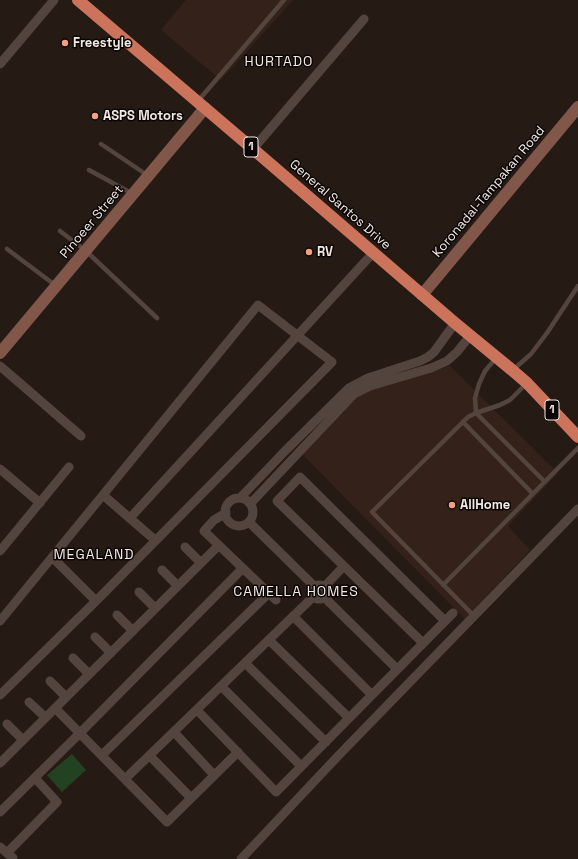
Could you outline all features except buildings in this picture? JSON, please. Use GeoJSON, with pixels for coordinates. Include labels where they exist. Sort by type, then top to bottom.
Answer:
{"type":"FeatureCollection","features":[{"type":"Feature","properties":{"kind":"highway","name":"General Santos Drive"},"geometry":{"type":"LineString","coordinates":[[78,0],[470,336],[527,383],[578,437]]}},
{"type":"Feature","properties":{"kind":"main road","name":"Pinoeer Street"},"geometry":{"type":"LineString","coordinates":[[2,347],[57,286],[149,176],[202,105]]}},
{"type":"Feature","properties":{"kind":"main road","name":"Koronadal-Tampakan Road"},"geometry":{"type":"LineString","coordinates":[[422,295],[578,107]]}},
{"type":"Feature","properties":{"kind":"street"},"geometry":{"type":"LineString","coordinates":[[0,64],[54,0]]}},
{"type":"Feature","properties":{"kind":"street"},"geometry":{"type":"LineString","coordinates":[[253,149],[364,19]]}},
{"type":"Feature","properties":{"kind":"street"},"geometry":{"type":"LineString","coordinates":[[130,518],[374,253]]}},
{"type":"Feature","properties":{"kind":"street"},"geometry":{"type":"LineString","coordinates":[[0,621],[258,305],[332,362],[96,601],[0,695]]}},
{"type":"Feature","properties":{"kind":"street"},"geometry":{"type":"LineString","coordinates":[[240,498],[244,499],[250,504],[253,515],[249,522],[242,526],[234,525],[228,520],[226,513],[227,505],[230,502],[240,498],[349,388],[368,378],[420,361],[434,352],[455,323]]}},
{"type":"Feature","properties":{"kind":"street"},"geometry":{"type":"LineString","coordinates":[[250,504],[354,394],[370,386],[431,368],[447,361],[457,352],[470,336]]}},
{"type":"Feature","properties":{"kind":"street"},"geometry":{"type":"LineString","coordinates":[[0,366],[81,436]]}},
{"type":"Feature","properties":{"kind":"street"},"geometry":{"type":"LineString","coordinates":[[0,551],[69,467]]}},
{"type":"Feature","properties":{"kind":"street"},"geometry":{"type":"LineString","coordinates":[[0,469],[40,503]]}},
{"type":"Feature","properties":{"kind":"street"},"geometry":{"type":"LineString","coordinates":[[423,644],[277,501],[300,477],[445,621]]}},
{"type":"Feature","properties":{"kind":"street"},"geometry":{"type":"LineString","coordinates":[[103,495],[155,540]]}},
{"type":"Feature","properties":{"kind":"street"},"geometry":{"type":"LineString","coordinates":[[241,859],[339,754],[578,509]]}},
{"type":"Feature","properties":{"kind":"street"},"geometry":{"type":"LineString","coordinates":[[226,513],[214,520],[204,531],[268,594],[276,600]]}},
{"type":"Feature","properties":{"kind":"street"},"geometry":{"type":"LineString","coordinates":[[249,522],[314,586]]}},
{"type":"Feature","properties":{"kind":"street"},"geometry":{"type":"LineString","coordinates":[[0,763],[218,546]]}},
{"type":"Feature","properties":{"kind":"street"},"geometry":{"type":"LineString","coordinates":[[185,547],[201,563]]}},
{"type":"Feature","properties":{"kind":"street"},"geometry":{"type":"LineString","coordinates":[[52,557],[96,601]]}},
{"type":"Feature","properties":{"kind":"street"},"geometry":{"type":"LineString","coordinates":[[324,587],[344,566]]}},
{"type":"Feature","properties":{"kind":"street"},"geometry":{"type":"LineString","coordinates":[[0,812],[242,569]]}},
{"type":"Feature","properties":{"kind":"street"},"geometry":{"type":"LineString","coordinates":[[162,570],[178,586]]}},
{"type":"Feature","properties":{"kind":"street"},"geometry":{"type":"LineString","coordinates":[[313,597],[311,591],[314,586],[319,584],[324,587],[326,592],[324,597]]}},
{"type":"Feature","properties":{"kind":"street"},"geometry":{"type":"LineString","coordinates":[[139,592],[155,608]]}},
{"type":"Feature","properties":{"kind":"street"},"geometry":{"type":"LineString","coordinates":[[102,756],[268,594]]}},
{"type":"Feature","properties":{"kind":"street"},"geometry":{"type":"LineString","coordinates":[[313,597],[318,599],[324,597]]}},
{"type":"Feature","properties":{"kind":"street"},"geometry":{"type":"LineString","coordinates":[[125,779],[313,597]]}},
{"type":"Feature","properties":{"kind":"street"},"geometry":{"type":"LineString","coordinates":[[324,597],[397,669]]}},
{"type":"Feature","properties":{"kind":"street"},"geometry":{"type":"LineString","coordinates":[[197,710],[276,792],[453,613]]}},
{"type":"Feature","properties":{"kind":"street"},"geometry":{"type":"LineString","coordinates":[[116,615],[132,631]]}},
{"type":"Feature","properties":{"kind":"street"},"geometry":{"type":"LineString","coordinates":[[293,616],[372,695]]}},
{"type":"Feature","properties":{"kind":"street"},"geometry":{"type":"LineString","coordinates":[[95,637],[111,653]]}},
{"type":"Feature","properties":{"kind":"street"},"geometry":{"type":"LineString","coordinates":[[268,640],[349,718]]}},
{"type":"Feature","properties":{"kind":"street"},"geometry":{"type":"LineString","coordinates":[[73,658],[89,674]]}},
{"type":"Feature","properties":{"kind":"street"},"geometry":{"type":"LineString","coordinates":[[245,663],[326,742]]}},
{"type":"Feature","properties":{"kind":"street"},"geometry":{"type":"LineString","coordinates":[[50,681],[66,697]]}},
{"type":"Feature","properties":{"kind":"street"},"geometry":{"type":"LineString","coordinates":[[222,686],[301,766]]}},
{"type":"Feature","properties":{"kind":"street"},"geometry":{"type":"LineString","coordinates":[[29,702],[45,718]]}},
{"type":"Feature","properties":{"kind":"street"},"geometry":{"type":"LineString","coordinates":[[55,708],[167,822],[238,752]]}},
{"type":"Feature","properties":{"kind":"street"},"geometry":{"type":"LineString","coordinates":[[6,724],[23,740]]}},
{"type":"Feature","properties":{"kind":"street"},"geometry":{"type":"LineString","coordinates":[[174,732],[214,775]]}},
{"type":"Feature","properties":{"kind":"street"},"geometry":{"type":"LineString","coordinates":[[150,756],[191,798]]}},
{"type":"Feature","properties":{"kind":"street"},"geometry":{"type":"LineString","coordinates":[[0,846],[10,856],[57,802],[35,778]]}},
{"type":"Feature","properties":{"kind":"lane"},"geometry":{"type":"LineString","coordinates":[[202,105],[284,0]]}},
{"type":"Feature","properties":{"kind":"lane"},"geometry":{"type":"LineString","coordinates":[[101,144],[149,176]]}},
{"type":"Feature","properties":{"kind":"lane"},"geometry":{"type":"LineString","coordinates":[[88,170],[133,194]]}},
{"type":"Feature","properties":{"kind":"lane"},"geometry":{"type":"LineString","coordinates":[[60,231],[86,251],[157,318]]}},
{"type":"Feature","properties":{"kind":"lane"},"geometry":{"type":"LineString","coordinates":[[7,249],[57,286]]}},
{"type":"Feature","properties":{"kind":"lane"},"geometry":{"type":"LineString","coordinates":[[512,370],[531,354],[547,333],[578,286]]}},
{"type":"Feature","properties":{"kind":"lane"},"geometry":{"type":"LineString","coordinates":[[497,358],[484,371],[479,384],[475,398],[476,413],[545,482]]}},
{"type":"Feature","properties":{"kind":"lane"},"geometry":{"type":"LineString","coordinates":[[474,616],[372,512],[463,422],[476,413],[510,400],[527,383]]}},
{"type":"Feature","properties":{"kind":"lane"},"geometry":{"type":"LineString","coordinates":[[463,422],[533,494]]}},
{"type":"Feature","properties":{"kind":"lane"},"geometry":{"type":"LineString","coordinates":[[443,585],[578,448]]}},
{"type":"Feature","properties":{"kind":"shaded area"},"geometry":{"type":"Polygon","coordinates":[[[186,0],[293,0],[221,80],[161,30],[186,0]]]}},
{"type":"Feature","properties":{"kind":"shaded area"},"geometry":{"type":"Polygon","coordinates":[[[450,366],[558,473],[508,526],[530,550],[465,619],[301,453],[353,399],[373,389],[450,366]]]}},
{"type":"Feature","properties":{"kind":"green space"},"geometry":{"type":"Polygon","coordinates":[[[72,754],[86,770],[62,792],[47,775],[72,754]]]}},
{"type":"Feature","properties":{"kind":"place","name":"Freestyle"},"geometry":{"type":"Point","coordinates":[65,43]}},
{"type":"Feature","properties":{"kind":"place","name":"ASPS Motors"},"geometry":{"type":"Point","coordinates":[95,116]}},
{"type":"Feature","properties":{"kind":"place","name":"RV"},"geometry":{"type":"Point","coordinates":[309,252]}},
{"type":"Feature","properties":{"kind":"place","name":"AllHome"},"geometry":{"type":"Point","coordinates":[452,505]}},
{"type":"Feature","properties":{"kind":"district","name":"HURTADO"},"geometry":{"type":"Point","coordinates":[279,62]}},
{"type":"Feature","properties":{"kind":"district","name":"MEGALAND"},"geometry":{"type":"Point","coordinates":[94,555]}},
{"type":"Feature","properties":{"kind":"district","name":"CAMELLA HOMES"},"geometry":{"type":"Point","coordinates":[296,592]}}]}
